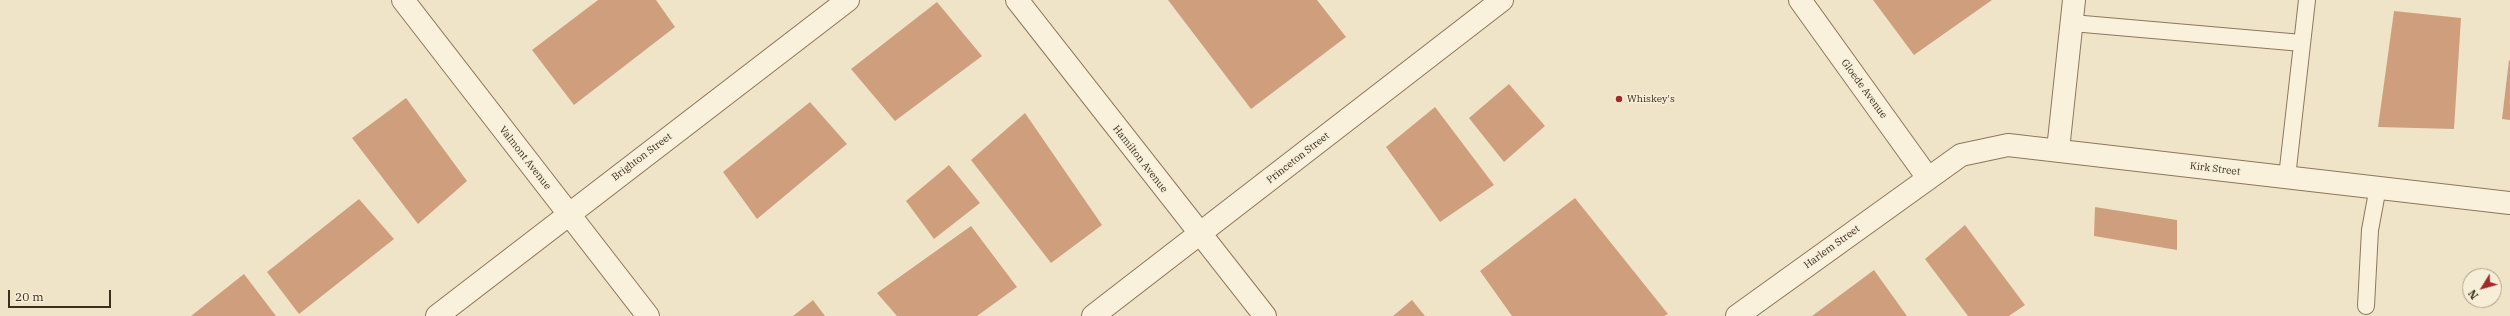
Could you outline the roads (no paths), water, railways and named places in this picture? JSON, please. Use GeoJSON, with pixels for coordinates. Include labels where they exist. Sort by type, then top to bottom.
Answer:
{"type":"FeatureCollection","features":[{"type":"Feature","properties":{"kind":"street","name":"Valmont Avenue"},"geometry":{"type":"LineString","coordinates":[[403,0],[648,316]]}},
{"type":"Feature","properties":{"kind":"street","name":"Brighton Street"},"geometry":{"type":"LineString","coordinates":[[437,316],[848,0]]}},
{"type":"Feature","properties":{"kind":"street","name":"Hamilton Avenue"},"geometry":{"type":"LineString","coordinates":[[1017,0],[1199,234],[1265,316]]}},
{"type":"Feature","properties":{"kind":"street","name":"Princeton Street"},"geometry":{"type":"LineString","coordinates":[[1093,316],[1502,0]]}},
{"type":"Feature","properties":{"kind":"street","name":"Gloede Avenue"},"geometry":{"type":"LineString","coordinates":[[1800,0],[1928,178]]}},
{"type":"Feature","properties":{"kind":"street"},"geometry":{"type":"LineString","coordinates":[[2058,150],[2074,0]]}},
{"type":"Feature","properties":{"kind":"street","name":"Kirk Street"},"geometry":{"type":"LineString","coordinates":[[1928,178],[1961,155],[2008,145],[2510,203]]}},
{"type":"Feature","properties":{"kind":"street","name":"Harlem Street"},"geometry":{"type":"LineString","coordinates":[[1737,316],[1928,178]]}},
{"type":"Feature","properties":{"kind":"lane"},"geometry":{"type":"LineString","coordinates":[[2287,177],[2307,0]]}},
{"type":"Feature","properties":{"kind":"lane"},"geometry":{"type":"LineString","coordinates":[[2072,23],[2302,43]]}},
{"type":"Feature","properties":{"kind":"lane"},"geometry":{"type":"LineString","coordinates":[[2366,306],[2370,230],[2378,187]]}},
{"type":"Feature","properties":{"kind":"place","name":"Whiskey's"},"geometry":{"type":"Point","coordinates":[1619,99]}}]}
